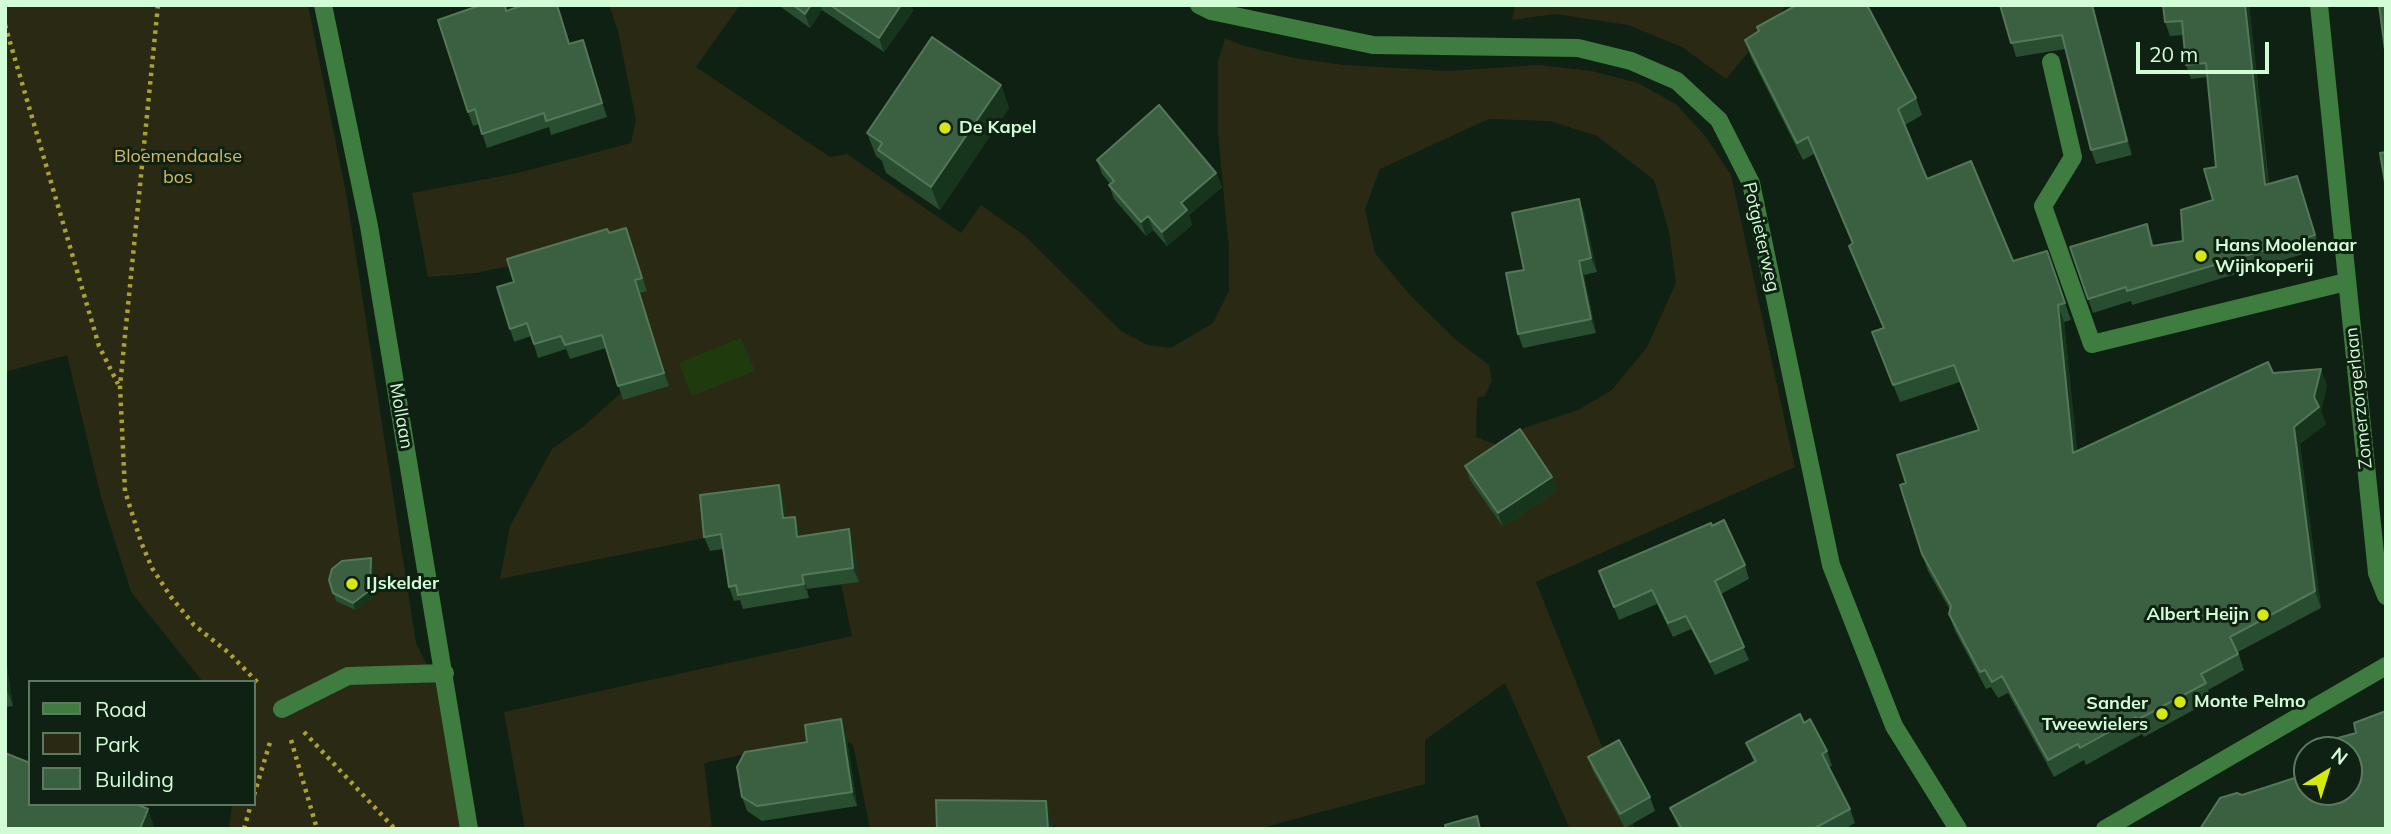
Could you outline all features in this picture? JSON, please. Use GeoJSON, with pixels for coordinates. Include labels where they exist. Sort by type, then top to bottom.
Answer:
{"type":"FeatureCollection","features":[{"type":"Feature","properties":{"kind":"street","name":"Mollaan"},"geometry":{"type":"LineString","coordinates":[[323,5],[369,226],[469,829]]}},
{"type":"Feature","properties":{"kind":"street","name":"Potgieterweg"},"geometry":{"type":"LineString","coordinates":[[1199,5],[1211,11],[1373,45],[1578,48],[1630,61],[1677,81],[1719,120],[1751,183],[1831,565],[1894,726],[1958,829]]}},
{"type":"Feature","properties":{"kind":"street","name":"Zomerzorgerlaan"},"geometry":{"type":"LineString","coordinates":[[2319,5],[2377,573],[2386,596]]}},
{"type":"Feature","properties":{"kind":"street"},"geometry":{"type":"LineString","coordinates":[[2051,62],[2073,157],[2043,206],[2092,344],[2346,282]]}},
{"type":"Feature","properties":{"kind":"street"},"geometry":{"type":"LineString","coordinates":[[2105,829],[2386,666]]}},
{"type":"Feature","properties":{"kind":"street"},"geometry":{"type":"LineString","coordinates":[[282,709],[348,676],[445,673]]}},
{"type":"Feature","properties":{"kind":"path"},"geometry":{"type":"LineString","coordinates":[[158,5],[120,386],[125,491],[152,568],[194,625],[229,653],[255,680]]}},
{"type":"Feature","properties":{"kind":"path"},"geometry":{"type":"LineString","coordinates":[[5,25],[99,346],[120,386]]}},
{"type":"Feature","properties":{"kind":"path"},"geometry":{"type":"LineString","coordinates":[[256,682],[395,829]]}},
{"type":"Feature","properties":{"kind":"path"},"geometry":{"type":"LineString","coordinates":[[256,789],[282,709]]}},
{"type":"Feature","properties":{"kind":"path"},"geometry":{"type":"LineString","coordinates":[[282,709],[317,829]]}},
{"type":"Feature","properties":{"kind":"path"},"geometry":{"type":"LineString","coordinates":[[244,829],[250,806]]}},
{"type":"Feature","properties":{"kind":"green space","name":"Bloemendaalse bos"},"geometry":{"type":"Polygon","coordinates":[[[5,5],[308,5],[347,198],[416,643],[435,681],[461,829],[229,829],[232,806],[256,806],[256,680],[201,680],[131,592],[101,497],[67,355],[5,372],[5,5]]]}},
{"type":"Feature","properties":{"kind":"green space"},"geometry":{"type":"Polygon","coordinates":[[[609,5],[740,5],[696,67],[830,157],[847,154],[961,233],[981,205],[1025,236],[1121,331],[1148,345],[1171,348],[1213,323],[1229,291],[1229,250],[1218,133],[1218,61],[1225,38],[1241,45],[1294,58],[1344,65],[1448,71],[1538,65],[1592,71],[1638,83],[1676,104],[1706,137],[1731,175],[1795,467],[1536,582],[1635,829],[1570,829],[1505,683],[1425,740],[1425,784],[1258,829],[1056,829],[1055,825],[870,828],[853,745],[836,734],[704,763],[712,829],[525,829],[504,712],[852,636],[835,556],[775,524],[500,579],[510,526],[552,449],[584,426],[643,373],[614,244],[476,273],[428,277],[412,193],[518,173],[631,143],[636,120],[618,31],[609,5]],[[1489,119],[1380,169],[1365,209],[1375,253],[1409,294],[1456,340],[1489,365],[1492,381],[1485,396],[1477,398],[1476,437],[1498,445],[1506,443],[1524,428],[1578,410],[1612,390],[1647,347],[1676,283],[1669,232],[1654,180],[1597,136],[1550,121],[1489,119]]]}},
{"type":"Feature","properties":{"kind":"green space"},"geometry":{"type":"Polygon","coordinates":[[[1515,5],[1787,5],[1726,79],[1682,47],[1628,25],[1555,14],[1512,20],[1515,5]]]}},
{"type":"Feature","properties":{"kind":"shaded area"},"geometry":{"type":"Polygon","coordinates":[[[741,338],[755,371],[692,396],[679,363],[741,338]]]}},
{"type":"Feature","properties":{"kind":"building"},"geometry":{"type":"Polygon","coordinates":[[[481,5],[505,5],[506,11],[524,5],[557,5],[569,44],[583,40],[602,103],[546,121],[544,113],[482,134],[475,109],[468,112],[438,20],[481,5]]]}},
{"type":"Feature","properties":{"kind":"building"},"geometry":{"type":"Polygon","coordinates":[[[793,5],[811,5],[805,14],[793,5]]]}},
{"type":"Feature","properties":{"kind":"building"},"geometry":{"type":"Polygon","coordinates":[[[830,5],[901,5],[879,38],[830,5]]]}},
{"type":"Feature","properties":{"kind":"building"},"geometry":{"type":"Polygon","coordinates":[[[1797,5],[1867,5],[1916,98],[1898,109],[1927,179],[1971,161],[2013,261],[2047,251],[2065,303],[2058,305],[2073,453],[2268,362],[2273,373],[2321,369],[2314,397],[2319,407],[2294,427],[2315,591],[2230,637],[2238,654],[2201,674],[2206,683],[2080,748],[2078,744],[2048,760],[2002,676],[1992,682],[1985,670],[1980,672],[1949,614],[1951,606],[1922,554],[1900,485],[1906,483],[1897,455],[1979,430],[1954,365],[1893,385],[1872,332],[1884,328],[1849,246],[1853,243],[1808,137],[1797,143],[1745,40],[1759,31],[1757,27],[1797,5]]]}},
{"type":"Feature","properties":{"kind":"building"},"geometry":{"type":"Polygon","coordinates":[[[2000,5],[2092,5],[2127,141],[2091,150],[2062,35],[2011,43],[2000,5]]]}},
{"type":"Feature","properties":{"kind":"building"},"geometry":{"type":"Polygon","coordinates":[[[2163,5],[2245,5],[2265,185],[2297,176],[2315,235],[2127,291],[2126,287],[2088,299],[2070,247],[2147,224],[2152,246],[2183,241],[2181,210],[2213,200],[2204,169],[2216,167],[2206,63],[2186,65],[2182,21],[2165,22],[2163,5]]]}},
{"type":"Feature","properties":{"kind":"building"},"geometry":{"type":"Polygon","coordinates":[[[2379,5],[2386,5],[2386,57],[2379,5]]]}},
{"type":"Feature","properties":{"kind":"building","name":"De Kapel"},"geometry":{"type":"Polygon","coordinates":[[[932,37],[1001,85],[931,187],[878,150],[882,143],[867,133],[932,37]]]}},
{"type":"Feature","properties":{"kind":"building"},"geometry":{"type":"Polygon","coordinates":[[[1159,105],[1216,173],[1181,203],[1187,210],[1162,232],[1148,216],[1141,222],[1109,185],[1114,181],[1097,160],[1159,105]]]}},
{"type":"Feature","properties":{"kind":"building"},"geometry":{"type":"Polygon","coordinates":[[[2386,152],[2386,188],[2380,153],[2386,152]]]}},
{"type":"Feature","properties":{"kind":"building"},"geometry":{"type":"Polygon","coordinates":[[[1579,199],[1591,258],[1579,261],[1591,319],[1518,334],[1506,273],[1524,270],[1512,213],[1579,199]]]}},
{"type":"Feature","properties":{"kind":"building"},"geometry":{"type":"Polygon","coordinates":[[[626,228],[642,278],[635,280],[664,373],[618,386],[602,335],[565,345],[561,336],[534,344],[527,323],[510,329],[497,287],[514,282],[507,259],[607,229],[609,233],[626,228]]]}},
{"type":"Feature","properties":{"kind":"building"},"geometry":{"type":"Polygon","coordinates":[[[1520,429],[1552,477],[1498,513],[1465,466],[1520,429]]]}},
{"type":"Feature","properties":{"kind":"building"},"geometry":{"type":"Polygon","coordinates":[[[779,485],[783,518],[795,517],[797,537],[849,529],[853,568],[802,575],[804,584],[738,595],[736,585],[729,587],[721,534],[704,537],[700,495],[779,485]]]}},
{"type":"Feature","properties":{"kind":"building"},"geometry":{"type":"Polygon","coordinates":[[[1724,520],[1745,565],[1715,581],[1744,647],[1710,662],[1686,616],[1668,623],[1652,590],[1614,607],[1599,571],[1711,523],[1712,526],[1724,520]]]}},
{"type":"Feature","properties":{"kind":"building","name":"IJskelder"},"geometry":{"type":"Polygon","coordinates":[[[371,558],[370,590],[353,603],[333,593],[329,580],[332,569],[342,561],[371,558]]]}},
{"type":"Feature","properties":{"kind":"building"},"geometry":{"type":"Polygon","coordinates":[[[2386,711],[2386,829],[2200,829],[2220,798],[2237,793],[2242,795],[2293,779],[2293,806],[2363,806],[2363,736],[2345,736],[2356,733],[2354,723],[2386,711]]]}},
{"type":"Feature","properties":{"kind":"building"},"geometry":{"type":"Polygon","coordinates":[[[1800,714],[1804,723],[1810,719],[1827,751],[1822,754],[1850,809],[1813,829],[1682,829],[1670,808],[1756,761],[1746,743],[1800,714]]]}},
{"type":"Feature","properties":{"kind":"building"},"geometry":{"type":"Polygon","coordinates":[[[841,719],[852,792],[757,806],[742,797],[737,767],[745,752],[807,742],[805,725],[841,719]]]}},
{"type":"Feature","properties":{"kind":"building"},"geometry":{"type":"Polygon","coordinates":[[[1619,740],[1650,797],[1620,814],[1588,757],[1619,740]]]}},
{"type":"Feature","properties":{"kind":"building"},"geometry":{"type":"Polygon","coordinates":[[[5,753],[28,762],[28,806],[141,806],[148,809],[140,829],[5,829],[5,753]]]}},
{"type":"Feature","properties":{"kind":"building"},"geometry":{"type":"Polygon","coordinates":[[[936,800],[1046,801],[1048,829],[937,829],[936,800]]]}},
{"type":"Feature","properties":{"kind":"building"},"geometry":{"type":"Polygon","coordinates":[[[1477,816],[1480,829],[1446,829],[1445,825],[1477,816]]]}},
{"type":"Feature","properties":{"kind":"place","name":"De Kapel"},"geometry":{"type":"Point","coordinates":[945,128]}},
{"type":"Feature","properties":{"kind":"place","name":"Hans Moolenaar Wijnkoperij"},"geometry":{"type":"Point","coordinates":[2201,256]}},
{"type":"Feature","properties":{"kind":"place","name":"IJskelder"},"geometry":{"type":"Point","coordinates":[352,584]}},
{"type":"Feature","properties":{"kind":"place","name":"Albert Heijn"},"geometry":{"type":"Point","coordinates":[2263,615]}},
{"type":"Feature","properties":{"kind":"place","name":"Monte Pelmo"},"geometry":{"type":"Point","coordinates":[2180,702]}},
{"type":"Feature","properties":{"kind":"place","name":"Sander Tweewielers"},"geometry":{"type":"Point","coordinates":[2162,714]}}]}
